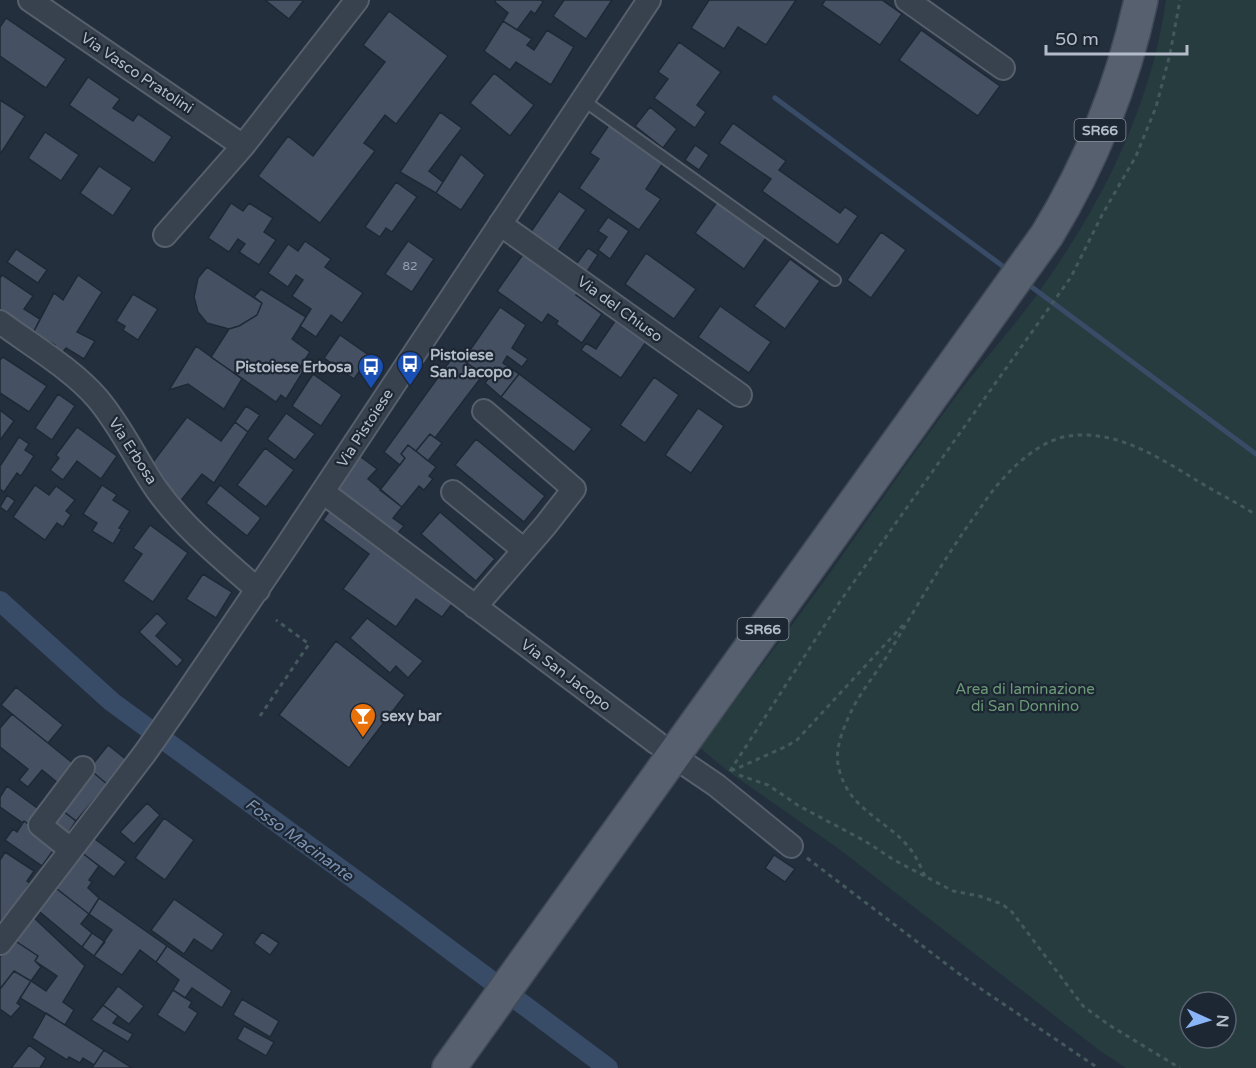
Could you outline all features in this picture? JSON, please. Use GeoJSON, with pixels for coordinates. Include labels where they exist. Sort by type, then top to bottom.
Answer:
{"type":"FeatureCollection","features":[{"type":"Feature","properties":{"kind":"main road","name":"SR66"},"geometry":{"type":"LineString","coordinates":[[449,1068],[1036,250],[1071,193],[1096,139],[1124,64],[1141,0]]}},
{"type":"Feature","properties":{"kind":"street","name":"Via Vasco Pratolini"},"geometry":{"type":"LineString","coordinates":[[30,0],[243,146]]}},
{"type":"Feature","properties":{"kind":"street"},"geometry":{"type":"LineString","coordinates":[[165,235],[243,146],[357,0]]}},
{"type":"Feature","properties":{"kind":"street","name":"Via Pistoiese"},"geometry":{"type":"LineString","coordinates":[[0,943],[145,753],[258,590],[649,0]]}},
{"type":"Feature","properties":{"kind":"street"},"geometry":{"type":"LineString","coordinates":[[907,0],[1003,68]]}},
{"type":"Feature","properties":{"kind":"street","name":"Via del Chiuso"},"geometry":{"type":"LineString","coordinates":[[500,224],[740,395]]}},
{"type":"Feature","properties":{"kind":"street","name":"Via Erbosa"},"geometry":{"type":"LineString","coordinates":[[0,322],[90,390],[120,429],[157,489],[170,505],[192,531],[258,590]]}},
{"type":"Feature","properties":{"kind":"street"},"geometry":{"type":"LineString","coordinates":[[475,607],[574,489],[484,411]]}},
{"type":"Feature","properties":{"kind":"street","name":"Via San Jacopo"},"geometry":{"type":"LineString","coordinates":[[323,492],[657,743]]}},
{"type":"Feature","properties":{"kind":"street"},"geometry":{"type":"LineString","coordinates":[[453,492],[524,550]]}},
{"type":"Feature","properties":{"kind":"street"},"geometry":{"type":"LineString","coordinates":[[685,764],[716,785],[791,846]]}},
{"type":"Feature","properties":{"kind":"street"},"geometry":{"type":"LineString","coordinates":[[70,849],[40,825],[83,768]]}},
{"type":"Feature","properties":{"kind":"lane"},"geometry":{"type":"LineString","coordinates":[[583,100],[835,280]]}},
{"type":"Feature","properties":{"kind":"path"},"geometry":{"type":"LineString","coordinates":[[729,772],[841,600],[1071,278],[1101,215],[1136,156],[1156,107],[1170,54],[1180,0]]}},
{"type":"Feature","properties":{"kind":"path"},"geometry":{"type":"LineString","coordinates":[[925,876],[916,856],[905,843],[860,807],[839,768],[839,742],[850,714],[891,651],[907,621],[962,533],[1001,480],[1042,446],[1066,436],[1092,435],[1117,440],[1159,457],[1256,515]]}},
{"type":"Feature","properties":{"kind":"path"},"geometry":{"type":"LineString","coordinates":[[260,716],[309,644],[276,620]]}},
{"type":"Feature","properties":{"kind":"path"},"geometry":{"type":"LineString","coordinates":[[729,772],[796,740],[907,621]]}},
{"type":"Feature","properties":{"kind":"path"},"geometry":{"type":"LineString","coordinates":[[729,772],[768,785],[800,806],[866,841],[894,860],[953,891],[980,896],[1002,904],[1012,912],[1083,1006],[1109,1025],[1180,1068]]}},
{"type":"Feature","properties":{"kind":"path"},"geometry":{"type":"LineString","coordinates":[[791,846],[962,976],[1098,1068]]}},
{"type":"Feature","properties":{"kind":"green space","name":"Area di laminazione di San Donnino"},"geometry":{"type":"Polygon","coordinates":[[[1166,0],[1256,0],[1256,1068],[1126,1068],[1099,1050],[839,849],[729,772],[700,748],[822,584],[951,403],[1028,307],[1061,260],[1082,226],[1120,154],[1149,79],[1166,0]]]}},
{"type":"Feature","properties":{"kind":"building"},"geometry":{"type":"Polygon","coordinates":[[[265,0],[304,0],[289,19],[265,0]]]}},
{"type":"Feature","properties":{"kind":"building"},"geometry":{"type":"Polygon","coordinates":[[[496,0],[541,0],[543,2],[535,14],[531,11],[517,30],[503,21],[508,13],[495,2],[496,0]]]}},
{"type":"Feature","properties":{"kind":"building"},"geometry":{"type":"Polygon","coordinates":[[[564,0],[612,0],[586,39],[553,16],[564,0]]]}},
{"type":"Feature","properties":{"kind":"building"},"geometry":{"type":"Polygon","coordinates":[[[709,0],[796,0],[766,45],[738,27],[724,49],[691,28],[709,0]]]}},
{"type":"Feature","properties":{"kind":"building"},"geometry":{"type":"Polygon","coordinates":[[[825,0],[882,0],[902,14],[880,45],[822,5],[825,0]]]}},
{"type":"Feature","properties":{"kind":"building"},"geometry":{"type":"Polygon","coordinates":[[[389,11],[448,56],[396,124],[385,115],[364,143],[375,151],[320,223],[258,176],[288,136],[313,156],[385,62],[363,45],[389,11]]]}},
{"type":"Feature","properties":{"kind":"building"},"geometry":{"type":"Polygon","coordinates":[[[6,18],[66,59],[46,88],[0,56],[0,27],[6,18]]]}},
{"type":"Feature","properties":{"kind":"building"},"geometry":{"type":"Polygon","coordinates":[[[503,21],[532,39],[527,45],[534,50],[547,30],[574,47],[551,85],[516,62],[510,70],[484,51],[503,21]]]}},
{"type":"Feature","properties":{"kind":"building"},"geometry":{"type":"Polygon","coordinates":[[[921,30],[1000,86],[978,116],[899,60],[921,30]]]}},
{"type":"Feature","properties":{"kind":"building"},"geometry":{"type":"Polygon","coordinates":[[[679,42],[721,72],[697,105],[706,112],[695,128],[654,98],[668,79],[658,72],[679,42]]]}},
{"type":"Feature","properties":{"kind":"building"},"geometry":{"type":"Polygon","coordinates":[[[494,73],[534,105],[510,136],[470,103],[494,73]]]}},
{"type":"Feature","properties":{"kind":"building"},"geometry":{"type":"Polygon","coordinates":[[[88,77],[120,99],[113,108],[133,121],[138,114],[172,137],[154,163],[69,105],[88,77]]]}},
{"type":"Feature","properties":{"kind":"building"},"geometry":{"type":"Polygon","coordinates":[[[0,100],[25,116],[1,153],[0,152],[0,100]]]}},
{"type":"Feature","properties":{"kind":"building"},"geometry":{"type":"Polygon","coordinates":[[[650,107],[677,129],[663,148],[635,126],[650,107]]]}},
{"type":"Feature","properties":{"kind":"building"},"geometry":{"type":"Polygon","coordinates":[[[440,112],[462,128],[429,171],[443,182],[436,193],[400,172],[440,112]]]}},
{"type":"Feature","properties":{"kind":"building"},"geometry":{"type":"Polygon","coordinates":[[[733,123],[786,161],[779,170],[840,213],[845,207],[858,216],[838,245],[762,191],[771,179],[719,143],[733,123]]]}},
{"type":"Feature","properties":{"kind":"building"},"geometry":{"type":"Polygon","coordinates":[[[609,125],[663,163],[646,189],[661,199],[639,230],[579,188],[599,159],[590,153],[609,125]]]}},
{"type":"Feature","properties":{"kind":"building"},"geometry":{"type":"Polygon","coordinates":[[[45,132],[79,155],[61,181],[28,158],[45,132]]]}},
{"type":"Feature","properties":{"kind":"building"},"geometry":{"type":"Polygon","coordinates":[[[695,145],[709,155],[699,170],[685,160],[695,145]]]}},
{"type":"Feature","properties":{"kind":"building"},"geometry":{"type":"Polygon","coordinates":[[[461,154],[485,175],[461,210],[436,193],[461,154]]]}},
{"type":"Feature","properties":{"kind":"building"},"geometry":{"type":"Polygon","coordinates":[[[99,166],[132,188],[113,216],[80,193],[99,166]]]}},
{"type":"Feature","properties":{"kind":"building"},"geometry":{"type":"Polygon","coordinates":[[[396,182],[417,197],[392,232],[386,228],[380,237],[365,227],[396,182]]]}},
{"type":"Feature","properties":{"kind":"building"},"geometry":{"type":"Polygon","coordinates":[[[559,191],[586,210],[557,252],[530,233],[559,191]]]}},
{"type":"Feature","properties":{"kind":"building"},"geometry":{"type":"Polygon","coordinates":[[[717,202],[766,238],[744,269],[695,233],[717,202]]]}},
{"type":"Feature","properties":{"kind":"building"},"geometry":{"type":"Polygon","coordinates":[[[231,203],[243,211],[249,203],[273,218],[264,232],[276,240],[259,265],[239,252],[245,244],[238,239],[229,252],[208,238],[231,203]]]}},
{"type":"Feature","properties":{"kind":"building"},"geometry":{"type":"Polygon","coordinates":[[[608,217],[629,231],[610,259],[598,250],[607,237],[598,231],[608,217]]]}},
{"type":"Feature","properties":{"kind":"building"},"geometry":{"type":"Polygon","coordinates":[[[881,232],[906,250],[871,298],[847,280],[881,232]]]}},
{"type":"Feature","properties":{"kind":"building"},"geometry":{"type":"Polygon","coordinates":[[[305,241],[331,259],[325,267],[363,293],[342,323],[331,315],[316,337],[300,326],[311,309],[292,296],[303,280],[296,275],[288,287],[268,273],[288,244],[298,251],[305,241]]]}},
{"type":"Feature","properties":{"kind":"building"},"geometry":{"type":"Polygon","coordinates":[[[408,241],[434,259],[412,292],[385,274],[408,241]]]}},
{"type":"Feature","properties":{"kind":"building"},"geometry":{"type":"Polygon","coordinates":[[[529,246],[584,285],[576,295],[602,314],[582,343],[556,324],[558,321],[548,314],[542,323],[497,291],[529,246]]]}},
{"type":"Feature","properties":{"kind":"building"},"geometry":{"type":"Polygon","coordinates":[[[588,248],[598,255],[586,273],[575,266],[588,248]]]}},
{"type":"Feature","properties":{"kind":"building"},"geometry":{"type":"Polygon","coordinates":[[[16,249],[47,270],[38,283],[7,262],[16,249]]]}},
{"type":"Feature","properties":{"kind":"building"},"geometry":{"type":"Polygon","coordinates":[[[646,253],[696,289],[674,319],[625,284],[646,253]]]}},
{"type":"Feature","properties":{"kind":"building"},"geometry":{"type":"Polygon","coordinates":[[[790,259],[820,281],[785,329],[754,306],[790,259]]]}},
{"type":"Feature","properties":{"kind":"building"},"geometry":{"type":"Polygon","coordinates":[[[207,267],[262,303],[257,315],[229,329],[207,323],[198,312],[194,297],[198,278],[207,267]]]}},
{"type":"Feature","properties":{"kind":"building"},"geometry":{"type":"Polygon","coordinates":[[[2,275],[33,296],[24,309],[40,319],[33,333],[0,311],[0,278],[2,275]]]}},
{"type":"Feature","properties":{"kind":"building"},"geometry":{"type":"Polygon","coordinates":[[[78,275],[102,292],[77,332],[95,341],[84,359],[66,348],[60,356],[51,351],[55,345],[33,333],[54,293],[63,300],[78,275]]]}},
{"type":"Feature","properties":{"kind":"building"},"geometry":{"type":"Polygon","coordinates":[[[261,289],[306,317],[292,339],[310,352],[300,367],[304,370],[286,399],[281,395],[276,402],[211,357],[229,329],[257,315],[262,303],[254,297],[261,289]]]}},
{"type":"Feature","properties":{"kind":"building"},"geometry":{"type":"Polygon","coordinates":[[[133,294],[158,309],[138,340],[123,330],[125,326],[116,321],[133,294]]]}},
{"type":"Feature","properties":{"kind":"building"},"geometry":{"type":"Polygon","coordinates":[[[720,306],[771,342],[749,373],[698,337],[720,306]]]}},
{"type":"Feature","properties":{"kind":"building"},"geometry":{"type":"Polygon","coordinates":[[[500,307],[526,325],[512,348],[528,359],[522,367],[507,356],[503,363],[519,374],[501,397],[485,383],[488,379],[463,360],[500,307]]]}},
{"type":"Feature","properties":{"kind":"building"},"geometry":{"type":"Polygon","coordinates":[[[615,321],[646,342],[621,378],[581,350],[586,343],[596,349],[615,321]]]}},
{"type":"Feature","properties":{"kind":"building"},"geometry":{"type":"Polygon","coordinates":[[[340,335],[370,356],[354,379],[324,358],[340,335]]]}},
{"type":"Feature","properties":{"kind":"building"},"geometry":{"type":"Polygon","coordinates":[[[196,346],[242,379],[224,409],[188,384],[169,390],[196,346]]]}},
{"type":"Feature","properties":{"kind":"building"},"geometry":{"type":"Polygon","coordinates":[[[455,354],[483,375],[435,438],[430,434],[416,451],[408,445],[401,454],[405,458],[400,465],[384,452],[455,354]]]}},
{"type":"Feature","properties":{"kind":"building"},"geometry":{"type":"Polygon","coordinates":[[[3,357],[47,386],[29,412],[0,393],[0,360],[3,357]]]}},
{"type":"Feature","properties":{"kind":"building"},"geometry":{"type":"Polygon","coordinates":[[[313,374],[342,395],[321,426],[292,406],[313,374]]]}},
{"type":"Feature","properties":{"kind":"building"},"geometry":{"type":"Polygon","coordinates":[[[519,374],[592,429],[574,452],[501,397],[519,374]]]}},
{"type":"Feature","properties":{"kind":"building"},"geometry":{"type":"Polygon","coordinates":[[[654,377],[679,395],[645,443],[620,425],[654,377]]]}},
{"type":"Feature","properties":{"kind":"building"},"geometry":{"type":"Polygon","coordinates":[[[58,394],[75,406],[52,440],[35,428],[58,394]]]}},
{"type":"Feature","properties":{"kind":"building"},"geometry":{"type":"Polygon","coordinates":[[[246,406],[260,415],[248,432],[235,422],[246,406]]]}},
{"type":"Feature","properties":{"kind":"building"},"geometry":{"type":"Polygon","coordinates":[[[698,408],[724,426],[691,473],[665,455],[698,408]]]}},
{"type":"Feature","properties":{"kind":"building"},"geometry":{"type":"Polygon","coordinates":[[[0,410],[14,421],[1,439],[0,438],[0,410]]]}},
{"type":"Feature","properties":{"kind":"building"},"geometry":{"type":"Polygon","coordinates":[[[286,413],[315,434],[295,460],[267,439],[286,413]]]}},
{"type":"Feature","properties":{"kind":"building"},"geometry":{"type":"Polygon","coordinates":[[[187,417],[221,441],[235,422],[248,432],[214,483],[202,474],[179,503],[153,462],[187,417]]]}},
{"type":"Feature","properties":{"kind":"building"},"geometry":{"type":"Polygon","coordinates":[[[77,427],[117,456],[101,479],[77,461],[63,480],[50,470],[59,458],[56,455],[77,427]]]}},
{"type":"Feature","properties":{"kind":"building"},"geometry":{"type":"Polygon","coordinates":[[[430,434],[442,443],[428,461],[416,451],[430,434]]]}},
{"type":"Feature","properties":{"kind":"building"},"geometry":{"type":"Polygon","coordinates":[[[19,437],[29,444],[25,450],[34,456],[21,476],[17,473],[4,492],[0,489],[0,466],[19,437]]]}},
{"type":"Feature","properties":{"kind":"building"},"geometry":{"type":"Polygon","coordinates":[[[476,439],[545,496],[524,522],[455,465],[476,439]]]}},
{"type":"Feature","properties":{"kind":"building"},"geometry":{"type":"Polygon","coordinates":[[[408,445],[436,467],[429,476],[433,479],[424,490],[419,486],[402,507],[380,490],[405,458],[401,454],[408,445]]]}},
{"type":"Feature","properties":{"kind":"building"},"geometry":{"type":"Polygon","coordinates":[[[265,448],[294,470],[266,507],[237,485],[265,448]]]}},
{"type":"Feature","properties":{"kind":"building"},"geometry":{"type":"Polygon","coordinates":[[[357,454],[377,469],[368,479],[402,507],[393,518],[404,526],[393,539],[331,493],[357,454]]]}},
{"type":"Feature","properties":{"kind":"building"},"geometry":{"type":"Polygon","coordinates":[[[35,485],[49,495],[56,486],[75,500],[66,511],[71,515],[63,527],[57,523],[45,540],[13,517],[35,485]]]}},
{"type":"Feature","properties":{"kind":"building"},"geometry":{"type":"Polygon","coordinates":[[[102,485],[117,495],[113,500],[130,511],[119,528],[122,529],[113,544],[92,531],[97,523],[83,514],[102,485]]]}},
{"type":"Feature","properties":{"kind":"building"},"geometry":{"type":"Polygon","coordinates":[[[220,485],[261,518],[247,536],[206,503],[220,485]]]}},
{"type":"Feature","properties":{"kind":"building"},"geometry":{"type":"Polygon","coordinates":[[[7,495],[15,501],[7,512],[0,507],[7,495]]]}},
{"type":"Feature","properties":{"kind":"building"},"geometry":{"type":"Polygon","coordinates":[[[333,506],[451,592],[446,599],[452,604],[442,617],[416,599],[396,627],[343,589],[369,554],[323,520],[333,506]]]}},
{"type":"Feature","properties":{"kind":"building"},"geometry":{"type":"Polygon","coordinates":[[[440,512],[495,559],[476,581],[421,534],[440,512]]]}},
{"type":"Feature","properties":{"kind":"building"},"geometry":{"type":"Polygon","coordinates":[[[150,525],[188,553],[153,602],[123,581],[142,554],[133,548],[150,525]]]}},
{"type":"Feature","properties":{"kind":"building"},"geometry":{"type":"Polygon","coordinates":[[[203,574],[232,592],[216,618],[186,599],[203,574]]]}},
{"type":"Feature","properties":{"kind":"building"},"geometry":{"type":"Polygon","coordinates":[[[157,613],[167,623],[156,636],[183,660],[177,667],[139,632],[157,613]]]}},
{"type":"Feature","properties":{"kind":"building"},"geometry":{"type":"Polygon","coordinates":[[[367,618],[423,661],[408,678],[396,666],[390,673],[350,638],[367,618]]]}},
{"type":"Feature","properties":{"kind":"building"},"geometry":{"type":"Polygon","coordinates":[[[336,641],[405,695],[349,768],[279,715],[336,641]]]}},
{"type":"Feature","properties":{"kind":"building"},"geometry":{"type":"Polygon","coordinates":[[[16,687],[63,725],[48,743],[1,705],[16,687]]]}},
{"type":"Feature","properties":{"kind":"building"},"geometry":{"type":"Polygon","coordinates":[[[12,714],[74,764],[58,783],[42,770],[28,787],[19,780],[28,769],[0,747],[0,728],[12,714]]]}},
{"type":"Feature","properties":{"kind":"building"},"geometry":{"type":"Polygon","coordinates":[[[108,745],[127,760],[107,784],[89,769],[108,745]]]}},
{"type":"Feature","properties":{"kind":"building"},"geometry":{"type":"Polygon","coordinates":[[[89,769],[107,784],[76,821],[59,808],[89,769]]]}},
{"type":"Feature","properties":{"kind":"building"},"geometry":{"type":"Polygon","coordinates":[[[7,786],[40,810],[30,825],[24,821],[23,823],[0,807],[0,797],[7,786]]]}},
{"type":"Feature","properties":{"kind":"building"},"geometry":{"type":"Polygon","coordinates":[[[147,803],[160,815],[134,844],[120,832],[147,803]]]}},
{"type":"Feature","properties":{"kind":"building"},"geometry":{"type":"Polygon","coordinates":[[[59,808],[76,821],[67,835],[49,822],[59,808]]]}},
{"type":"Feature","properties":{"kind":"building"},"geometry":{"type":"Polygon","coordinates":[[[164,818],[194,840],[165,880],[135,858],[164,818]]]}},
{"type":"Feature","properties":{"kind":"building"},"geometry":{"type":"Polygon","coordinates":[[[24,821],[57,845],[42,866],[5,840],[13,829],[17,832],[24,821]]]}},
{"type":"Feature","properties":{"kind":"building"},"geometry":{"type":"Polygon","coordinates":[[[88,834],[126,862],[114,877],[77,849],[88,834]]]}},
{"type":"Feature","properties":{"kind":"building"},"geometry":{"type":"Polygon","coordinates":[[[77,849],[99,866],[89,880],[92,882],[88,888],[99,898],[89,914],[52,885],[77,849]]]}},
{"type":"Feature","properties":{"kind":"building"},"geometry":{"type":"Polygon","coordinates":[[[5,852],[34,871],[27,881],[30,883],[0,927],[0,860],[5,852]]]}},
{"type":"Feature","properties":{"kind":"building"},"geometry":{"type":"Polygon","coordinates":[[[774,855],[795,869],[785,882],[765,868],[774,855]]]}},
{"type":"Feature","properties":{"kind":"building"},"geometry":{"type":"Polygon","coordinates":[[[52,885],[89,914],[81,924],[92,933],[82,947],[35,908],[52,885]]]}},
{"type":"Feature","properties":{"kind":"building"},"geometry":{"type":"Polygon","coordinates":[[[99,898],[167,946],[156,962],[140,950],[122,975],[94,956],[112,930],[89,914],[99,898]]]}},
{"type":"Feature","properties":{"kind":"building"},"geometry":{"type":"Polygon","coordinates":[[[174,899],[224,934],[212,951],[194,939],[184,954],[151,930],[174,899]]]}},
{"type":"Feature","properties":{"kind":"building"},"geometry":{"type":"Polygon","coordinates":[[[31,915],[85,966],[63,1002],[74,1010],[65,1025],[20,998],[31,981],[46,991],[57,976],[35,961],[38,956],[14,940],[31,915]]]}},
{"type":"Feature","properties":{"kind":"building"},"geometry":{"type":"Polygon","coordinates":[[[262,932],[279,943],[270,955],[254,943],[262,932]]]}},
{"type":"Feature","properties":{"kind":"building"},"geometry":{"type":"Polygon","coordinates":[[[92,933],[105,942],[94,956],[82,947],[92,933]]]}},
{"type":"Feature","properties":{"kind":"building"},"geometry":{"type":"Polygon","coordinates":[[[14,940],[38,956],[35,961],[41,967],[31,981],[14,971],[0,989],[0,957],[14,940]]]}},
{"type":"Feature","properties":{"kind":"building"},"geometry":{"type":"Polygon","coordinates":[[[167,946],[232,991],[222,1008],[192,988],[185,998],[173,990],[179,980],[156,962],[167,946]]]}},
{"type":"Feature","properties":{"kind":"building"},"geometry":{"type":"Polygon","coordinates":[[[14,971],[31,981],[17,1003],[21,1006],[11,1017],[0,1009],[0,989],[14,971]]]}},
{"type":"Feature","properties":{"kind":"building"},"geometry":{"type":"Polygon","coordinates":[[[118,986],[144,1006],[129,1024],[103,1005],[118,986]]]}},
{"type":"Feature","properties":{"kind":"building"},"geometry":{"type":"Polygon","coordinates":[[[173,990],[192,1002],[189,1007],[198,1013],[185,1033],[157,1015],[173,990]]]}},
{"type":"Feature","properties":{"kind":"building"},"geometry":{"type":"Polygon","coordinates":[[[242,999],[279,1021],[270,1037],[233,1015],[242,999]]]}},
{"type":"Feature","properties":{"kind":"building"},"geometry":{"type":"Polygon","coordinates":[[[103,1005],[118,1016],[113,1023],[133,1034],[128,1042],[91,1020],[103,1005]]]}},
{"type":"Feature","properties":{"kind":"building"},"geometry":{"type":"Polygon","coordinates":[[[46,1013],[104,1050],[94,1065],[83,1058],[80,1063],[69,1057],[67,1060],[32,1038],[46,1013]]]}},
{"type":"Feature","properties":{"kind":"building"},"geometry":{"type":"Polygon","coordinates":[[[244,1026],[274,1042],[266,1056],[237,1039],[244,1026]]]}},
{"type":"Feature","properties":{"kind":"building"},"geometry":{"type":"Polygon","coordinates":[[[29,1045],[46,1058],[40,1068],[11,1068],[29,1045]]]}},
{"type":"Feature","properties":{"kind":"building"},"geometry":{"type":"Polygon","coordinates":[[[104,1050],[132,1068],[92,1068],[104,1050]]]}},
{"type":"Feature","properties":{"kind":"waterway"},"geometry":{"type":"LineString","coordinates":[[775,98],[1008,270]]}},
{"type":"Feature","properties":{"kind":"waterway"},"geometry":{"type":"LineString","coordinates":[[1025,282],[1256,454]]}},
{"type":"Feature","properties":{"kind":"waterway","name":"Fosso Macinante"},"geometry":{"type":"LineString","coordinates":[[0,601],[112,702],[608,1068]]}},
{"type":"Feature","properties":{"kind":"place","name":"Pistoiese San Jacopo"},"geometry":{"type":"Point","coordinates":[410,387]}},
{"type":"Feature","properties":{"kind":"place","name":"Pistoiese Erbosa"},"geometry":{"type":"Point","coordinates":[371,390]}},
{"type":"Feature","properties":{"kind":"place","name":"sexy bar"},"geometry":{"type":"Point","coordinates":[363,739]}}]}
